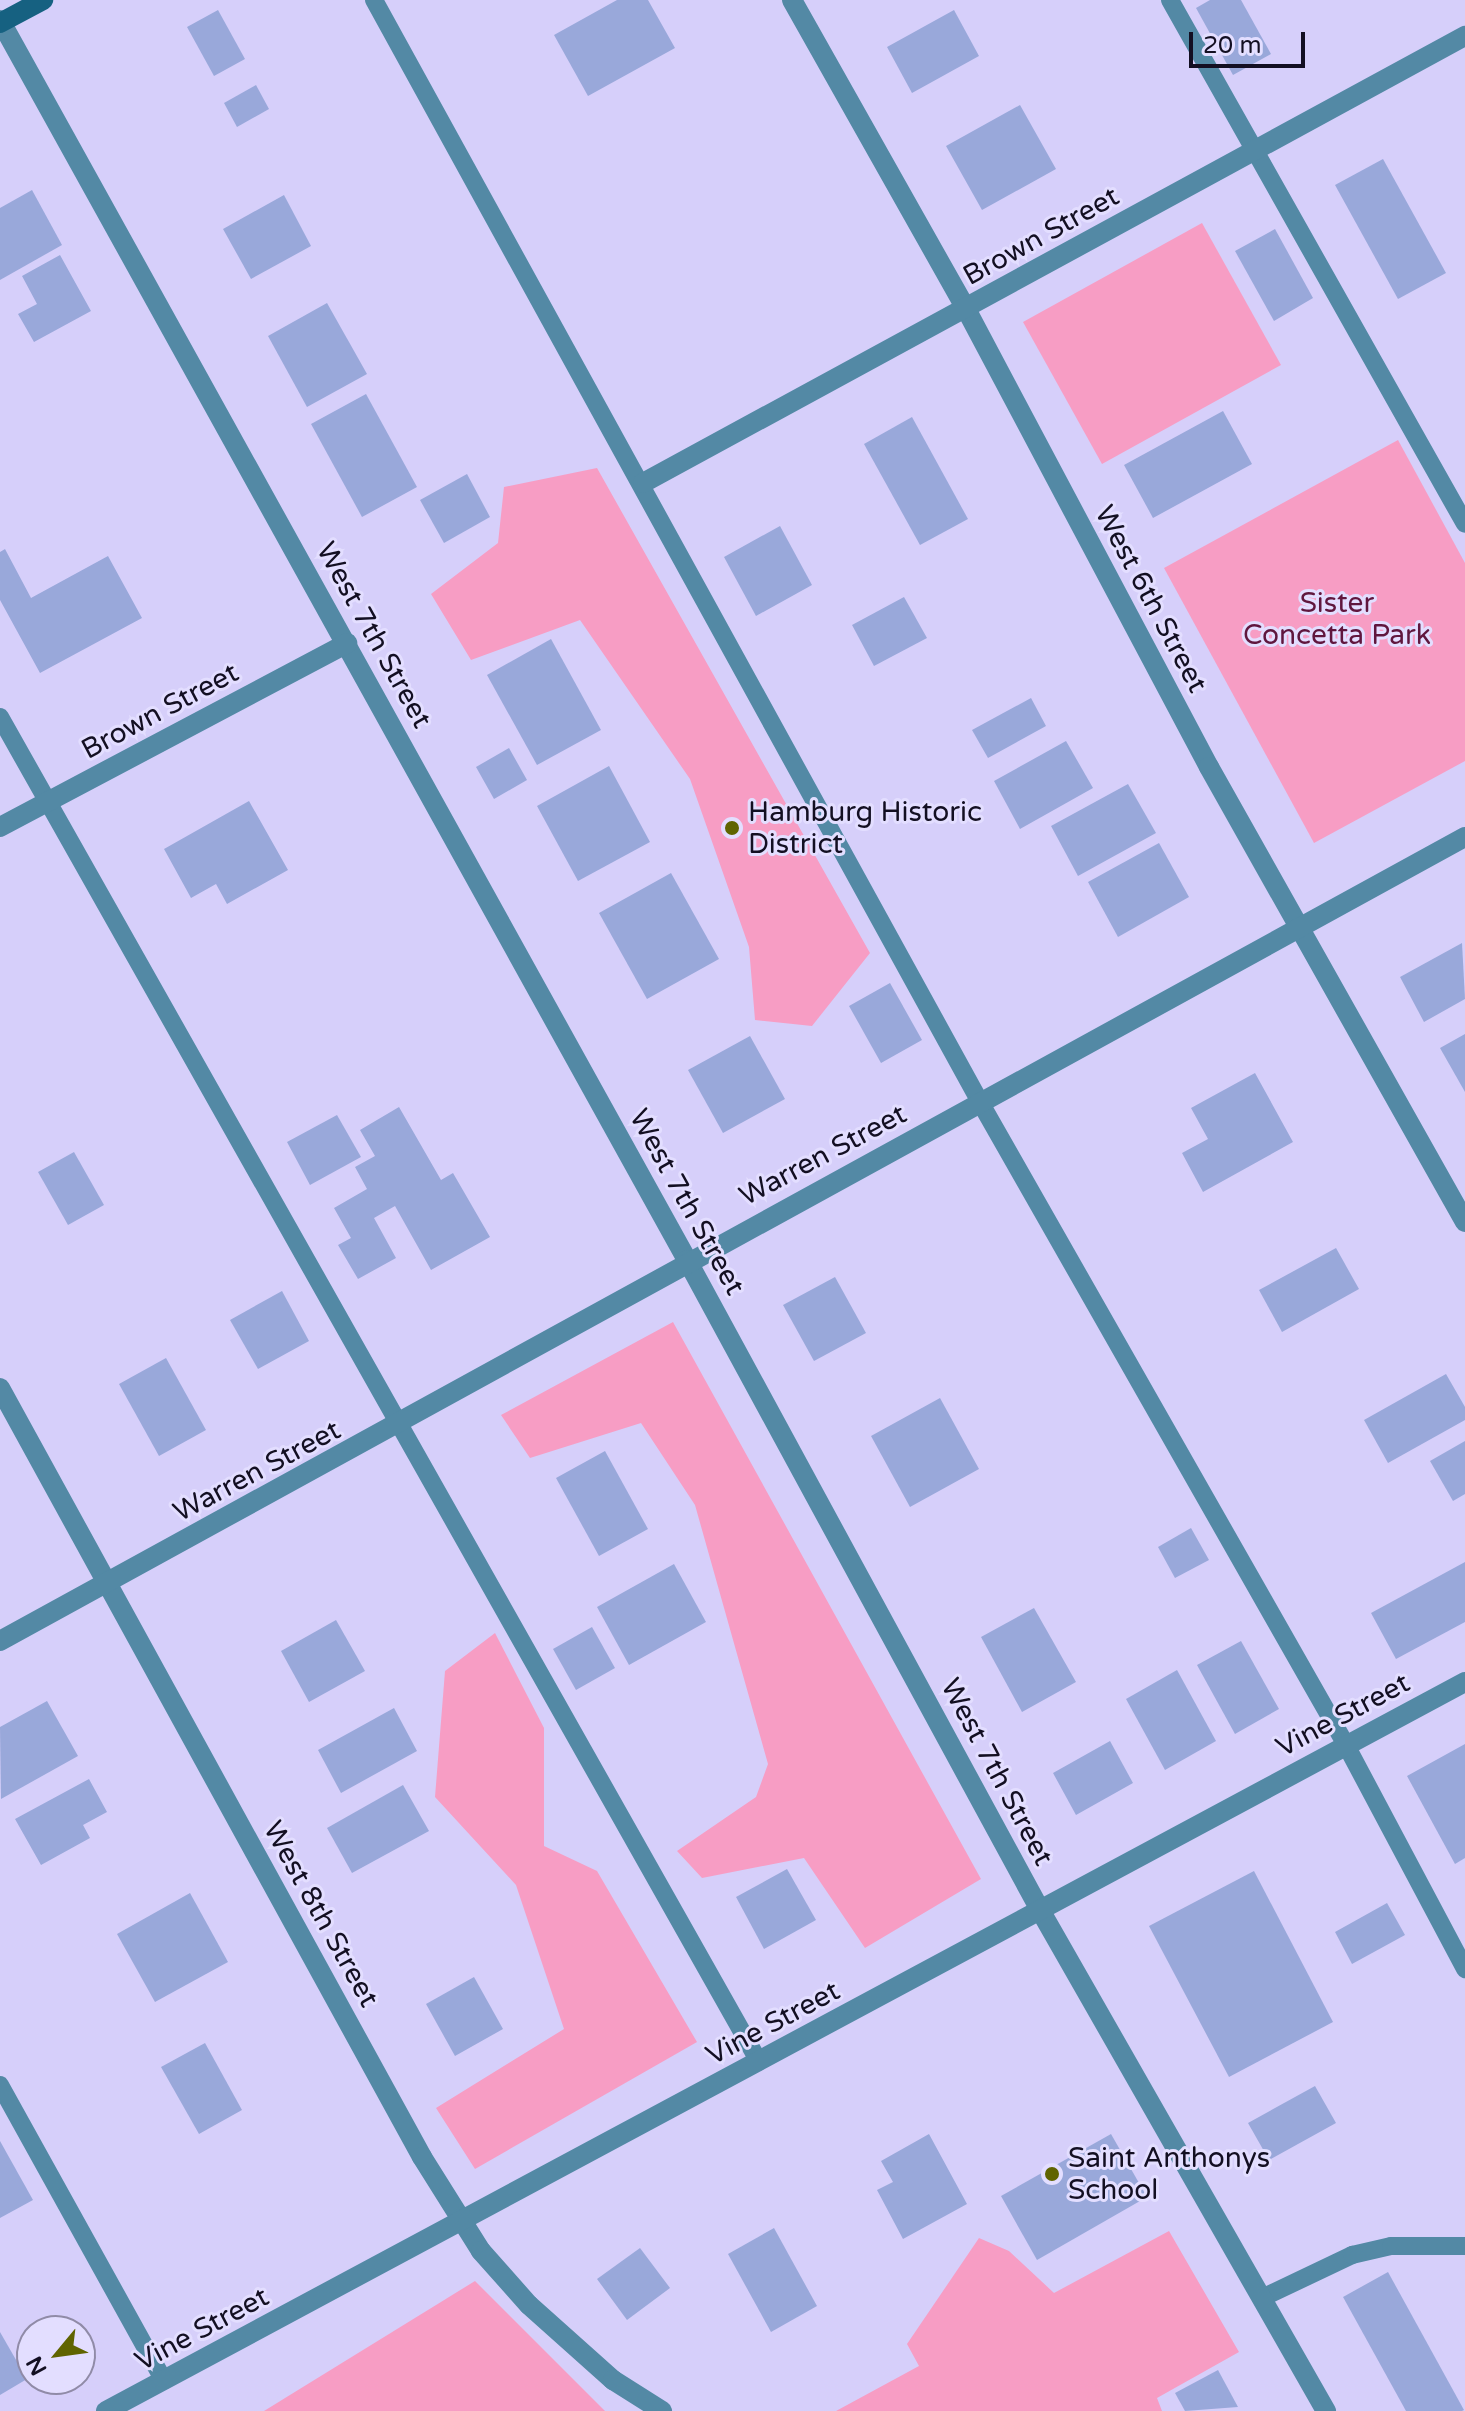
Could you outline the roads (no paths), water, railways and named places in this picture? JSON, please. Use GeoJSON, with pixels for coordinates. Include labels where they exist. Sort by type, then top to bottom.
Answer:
{"type":"FeatureCollection","features":[{"type":"Feature","properties":{"kind":"street"},"geometry":{"type":"LineString","coordinates":[[0,22],[43,0]]}},
{"type":"Feature","properties":{"kind":"street","name":"West 6th Street"},"geometry":{"type":"LineString","coordinates":[[792,0],[966,309],[1300,929],[1465,1222]]}},
{"type":"Feature","properties":{"kind":"street","name":"West 7th Street"},"geometry":{"type":"LineString","coordinates":[[0,22],[687,1260],[1040,1910],[1264,2297],[1326,2411]]}},
{"type":"Feature","properties":{"kind":"street","name":"Brown Street"},"geometry":{"type":"LineString","coordinates":[[643,483],[1465,36]]}},
{"type":"Feature","properties":{"kind":"street","name":"Brown Street"},"geometry":{"type":"LineString","coordinates":[[0,827],[347,643]]}},
{"type":"Feature","properties":{"kind":"street","name":"Warren Street"},"geometry":{"type":"LineString","coordinates":[[0,1641],[399,1426],[687,1260],[1465,837]]}},
{"type":"Feature","properties":{"kind":"street","name":"West 8th Street"},"geometry":{"type":"LineString","coordinates":[[0,1388],[422,2157],[463,2222],[529,2305],[613,2380],[662,2411]]}},
{"type":"Feature","properties":{"kind":"street","name":"Vine Street"},"geometry":{"type":"LineString","coordinates":[[106,2411],[1465,1682]]}},
{"type":"Feature","properties":{"kind":"lane"},"geometry":{"type":"LineString","coordinates":[[374,0],[643,483],[980,1102],[1346,1745],[1465,1969]]}},
{"type":"Feature","properties":{"kind":"lane"},"geometry":{"type":"LineString","coordinates":[[1170,0],[1465,524]]}},
{"type":"Feature","properties":{"kind":"lane"},"geometry":{"type":"LineString","coordinates":[[0,717],[759,2062]]}},
{"type":"Feature","properties":{"kind":"lane"},"geometry":{"type":"LineString","coordinates":[[0,2085],[164,2381]]}},
{"type":"Feature","properties":{"kind":"lane"},"geometry":{"type":"LineString","coordinates":[[1264,2297],[1378,2249],[1465,2246]]}},
{"type":"Feature","properties":{"kind":"place","name":"Hamburg Historic District"},"geometry":{"type":"Point","coordinates":[732,828]}},
{"type":"Feature","properties":{"kind":"place","name":"Saint Anthonys School"},"geometry":{"type":"Point","coordinates":[1052,2174]}},
{"type":"Feature","properties":{"kind":"park label","name":"Sister Concetta Park"},"geometry":{"type":"Point","coordinates":[1337,619]}}]}
